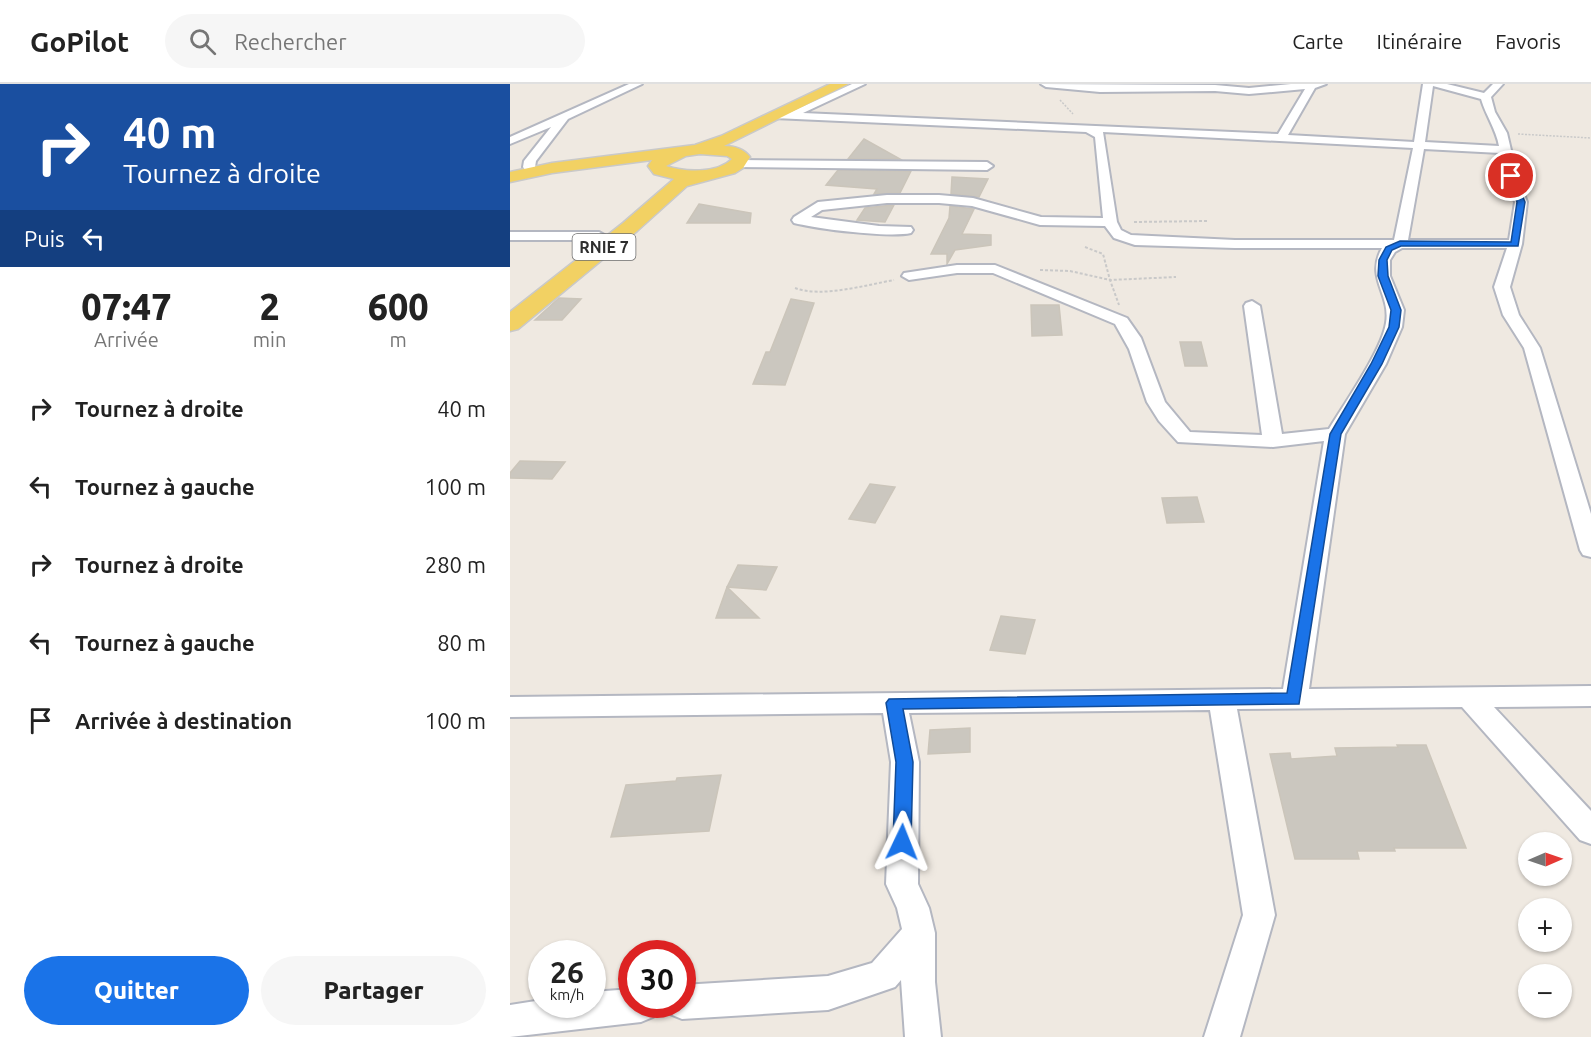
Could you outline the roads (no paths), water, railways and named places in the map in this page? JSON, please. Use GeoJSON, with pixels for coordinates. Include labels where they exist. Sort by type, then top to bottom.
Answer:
{"type":"FeatureCollection","features":[{"type":"Feature","properties":{"kind":"main road","name":"RNIE 7"},"geometry":{"type":"LineString","coordinates":[[510,310],[657,191],[668,180],[663,170],[664,158],[727,139],[747,128],[782,115],[841,84]]}},
{"type":"Feature","properties":{"kind":"main road","name":"RNIE 7"},"geometry":{"type":"LineString","coordinates":[[510,324],[681,182],[700,175],[726,170],[734,158],[737,138],[747,128]]}},
{"type":"Feature","properties":{"kind":"main road"},"geometry":{"type":"LineString","coordinates":[[510,177],[691,150],[734,158]]}},
{"type":"Feature","properties":{"kind":"main road"},"geometry":{"type":"LineString","coordinates":[[603,162],[633,162],[663,170]]}},
{"type":"Feature","properties":{"kind":"main road","name":"RNIE 7"},"geometry":{"type":"LineString","coordinates":[[663,170],[700,175]]}},
{"type":"Feature","properties":{"kind":"street"},"geometry":{"type":"LineString","coordinates":[[510,141],[637,84]]}},
{"type":"Feature","properties":{"kind":"street"},"geometry":{"type":"LineString","coordinates":[[782,115],[860,84]]}},
{"type":"Feature","properties":{"kind":"street"},"geometry":{"type":"LineString","coordinates":[[1281,138],[1312,84]]}},
{"type":"Feature","properties":{"kind":"street"},"geometry":{"type":"LineString","coordinates":[[1051,85],[1100,89],[1215,88],[1249,91],[1320,84]]}},
{"type":"Feature","properties":{"kind":"street"},"geometry":{"type":"LineString","coordinates":[[1400,244],[1428,84]]}},
{"type":"Feature","properties":{"kind":"street"},"geometry":{"type":"LineString","coordinates":[[1435,84],[1486,97]]}},
{"type":"Feature","properties":{"kind":"street"},"geometry":{"type":"LineString","coordinates":[[1486,97],[1498,84]]}},
{"type":"Feature","properties":{"kind":"street"},"geometry":{"type":"LineString","coordinates":[[1486,97],[1490,112],[1502,133],[1504,150],[1521,202],[1515,244],[1502,287],[1511,315],[1532,348],[1591,550]]}},
{"type":"Feature","properties":{"kind":"street"},"geometry":{"type":"LineString","coordinates":[[782,115],[1504,150]]}},
{"type":"Feature","properties":{"kind":"street"},"geometry":{"type":"LineString","coordinates":[[533,172],[529,166],[530,161],[565,116]]}},
{"type":"Feature","properties":{"kind":"street"},"geometry":{"type":"LineString","coordinates":[[1087,128],[1100,135],[1113,231],[1121,237],[1135,241],[1235,244],[1515,244]]}},
{"type":"Feature","properties":{"kind":"street"},"geometry":{"type":"LineString","coordinates":[[734,158],[987,166]]}},
{"type":"Feature","properties":{"kind":"street"},"geometry":{"type":"LineString","coordinates":[[906,230],[879,230],[799,220],[818,206],[886,200],[939,199],[973,202],[1040,221],[1110,222]]}},
{"type":"Feature","properties":{"kind":"street"},"geometry":{"type":"LineString","coordinates":[[510,236],[599,236]]}},
{"type":"Feature","properties":{"kind":"street"},"geometry":{"type":"LineString","coordinates":[[1294,699],[1335,434],[1377,364],[1394,327],[1396,310],[1383,276],[1383,260],[1389,249],[1400,244]]}},
{"type":"Feature","properties":{"kind":"street"},"geometry":{"type":"LineString","coordinates":[[909,276],[957,269],[994,269],[1121,321],[1131,334],[1156,401],[1164,416],[1185,438],[1273,441],[1335,434]]}},
{"type":"Feature","properties":{"kind":"street"},"geometry":{"type":"LineString","coordinates":[[1252,306],[1273,441]]}},
{"type":"Feature","properties":{"kind":"street"},"geometry":{"type":"LineString","coordinates":[[1468,696],[1591,831]]}},
{"type":"Feature","properties":{"kind":"street"},"geometry":{"type":"LineString","coordinates":[[510,707],[1591,696]]}},
{"type":"Feature","properties":{"kind":"street"},"geometry":{"type":"LineString","coordinates":[[1222,700],[1259,915],[1222,1037]]}},
{"type":"Feature","properties":{"kind":"street"},"geometry":{"type":"LineString","coordinates":[[894,703],[905,762],[902,884],[913,908],[919,933],[918,982],[923,1037]]}},
{"type":"Feature","properties":{"kind":"street"},"geometry":{"type":"LineString","coordinates":[[696,1001],[828,993],[883,976],[919,933]]}},
{"type":"Feature","properties":{"kind":"street"},"geometry":{"type":"LineString","coordinates":[[510,1022],[618,1006]]}}]}
